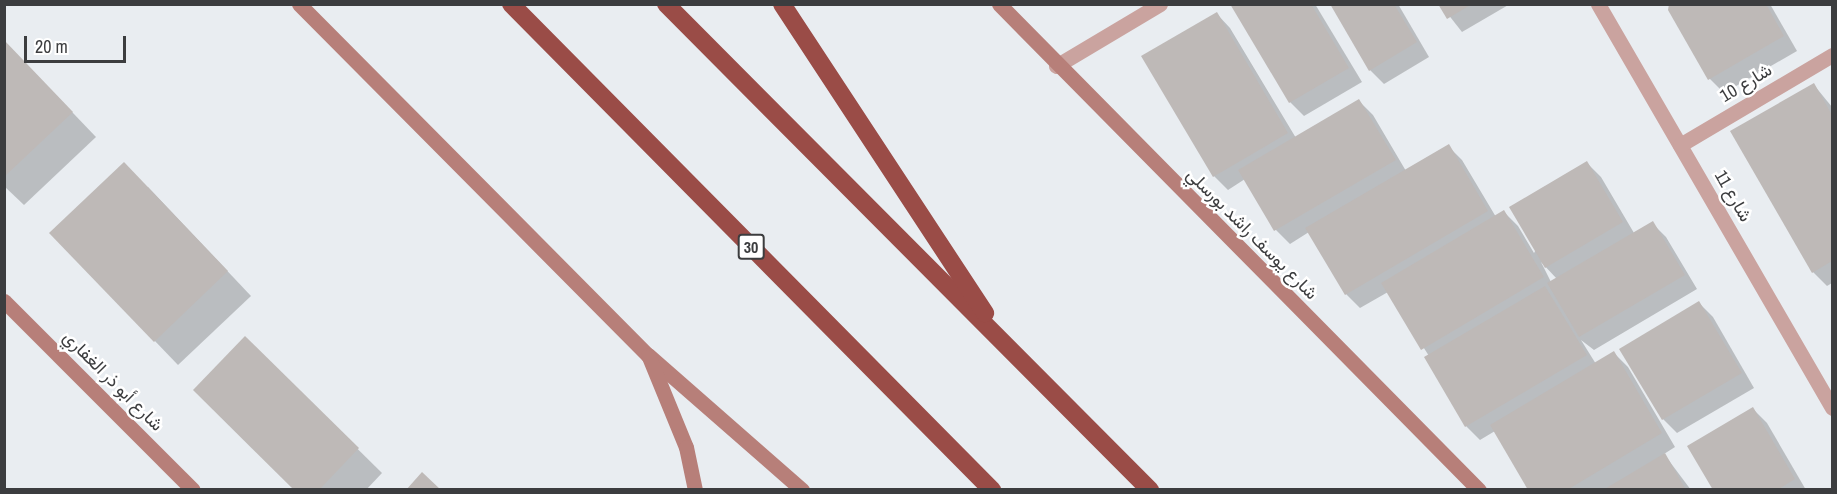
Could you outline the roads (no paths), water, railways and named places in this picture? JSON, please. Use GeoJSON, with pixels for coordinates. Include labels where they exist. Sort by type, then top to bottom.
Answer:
{"type":"FeatureCollection","features":[{"type":"Feature","properties":{"kind":"highway","name":"30"},"geometry":{"type":"LineString","coordinates":[[511,4],[992,489]]}},
{"type":"Feature","properties":{"kind":"highway"},"geometry":{"type":"LineString","coordinates":[[666,4],[1150,489]]}},
{"type":"Feature","properties":{"kind":"highway"},"geometry":{"type":"LineString","coordinates":[[782,4],[1006,345]]}},
{"type":"Feature","properties":{"kind":"street"},"geometry":{"type":"LineString","coordinates":[[299,4],[648,355],[802,489]]}},
{"type":"Feature","properties":{"kind":"street","name":"شارع يوسف راشد بورسلي"},"geometry":{"type":"LineString","coordinates":[[999,4],[1056,66],[1479,489]]}},
{"type":"Feature","properties":{"kind":"street"},"geometry":{"type":"LineString","coordinates":[[1056,66],[1160,4]]}},
{"type":"Feature","properties":{"kind":"street","name":"شارع 11"},"geometry":{"type":"LineString","coordinates":[[1598,4],[1833,408]]}},
{"type":"Feature","properties":{"kind":"street","name":"شارع 10"},"geometry":{"type":"LineString","coordinates":[[1680,145],[1833,55]]}},
{"type":"Feature","properties":{"kind":"street","name":"شارع أبو ذر الغفاري"},"geometry":{"type":"LineString","coordinates":[[4,301],[193,489]]}},
{"type":"Feature","properties":{"kind":"street"},"geometry":{"type":"LineString","coordinates":[[648,355],[686,447],[695,489]]}}]}
